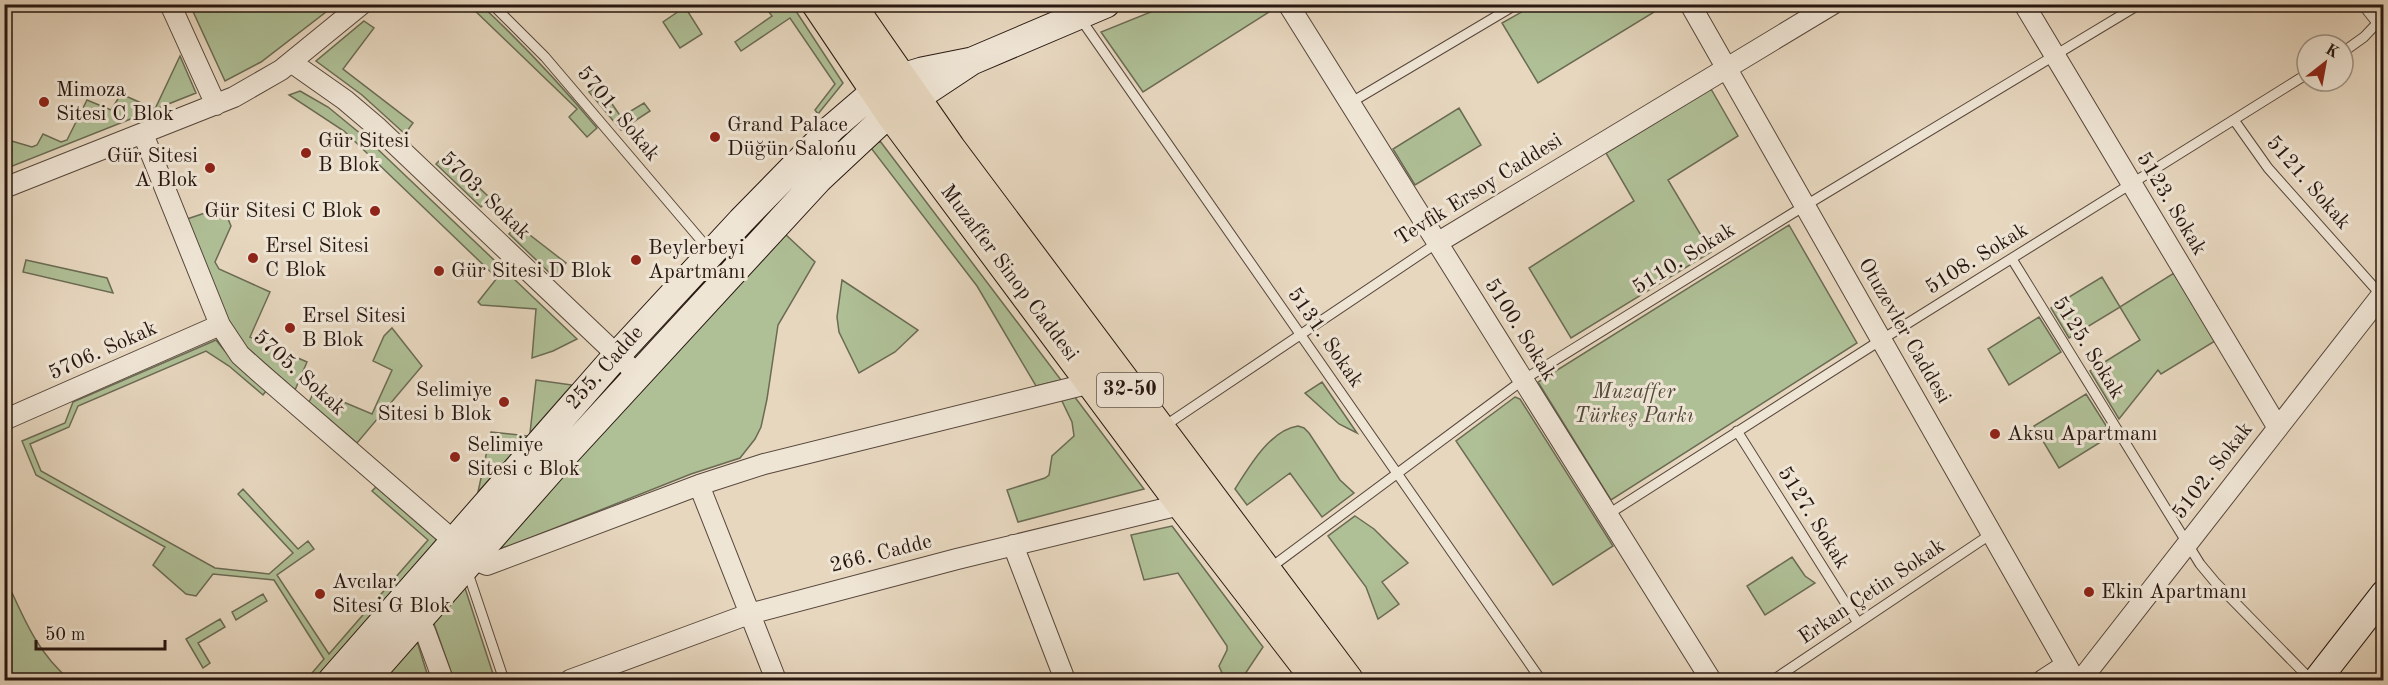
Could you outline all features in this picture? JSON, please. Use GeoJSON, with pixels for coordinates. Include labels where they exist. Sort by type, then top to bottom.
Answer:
{"type":"FeatureCollection","features":[{"type":"Feature","properties":{"kind":"main road","name":"Muzaffer Sinop Caddesi"},"geometry":{"type":"LineString","coordinates":[[816,4],[894,96],[1160,430],[1266,571],[1335,679]]}},
{"type":"Feature","properties":{"kind":"main road","name":"Muzaffer Sinop Caddesi"},"geometry":{"type":"LineString","coordinates":[[850,4],[894,96],[1091,383],[1182,505],[1335,679]]}},
{"type":"Feature","properties":{"kind":"main road"},"geometry":{"type":"LineString","coordinates":[[894,96],[1106,4]]}},
{"type":"Feature","properties":{"kind":"main road","name":"255. Cadde"},"geometry":{"type":"LineString","coordinates":[[464,554],[617,355],[711,252],[816,142],[853,108],[894,96]]}},
{"type":"Feature","properties":{"kind":"main road","name":"255. Cadde"},"geometry":{"type":"LineString","coordinates":[[332,681],[408,612],[638,375],[818,180],[872,128],[894,96]]}},
{"type":"Feature","properties":{"kind":"main road"},"geometry":{"type":"LineString","coordinates":[[2316,681],[2384,594]]}},
{"type":"Feature","properties":{"kind":"main road","name":"255. Cadde"},"geometry":{"type":"LineString","coordinates":[[366,681],[408,612]]}},
{"type":"Feature","properties":{"kind":"street"},"geometry":{"type":"LineString","coordinates":[[170,4],[216,105]]}},
{"type":"Feature","properties":{"kind":"street"},"geometry":{"type":"LineString","coordinates":[[4,188],[216,105],[259,84],[291,62],[362,4]]}},
{"type":"Feature","properties":{"kind":"street","name":"5100. Sokak"},"geometry":{"type":"LineString","coordinates":[[1288,4],[1711,681]]}},
{"type":"Feature","properties":{"kind":"street","name":"Otuzevler Caddesi"},"geometry":{"type":"LineString","coordinates":[[1690,4],[2071,673]]}},
{"type":"Feature","properties":{"kind":"street","name":"Tevfik Ersoy Caddesi"},"geometry":{"type":"LineString","coordinates":[[1437,243],[1833,4]]}},
{"type":"Feature","properties":{"kind":"street","name":"5123. Sokak"},"geometry":{"type":"LineString","coordinates":[[2024,4],[2278,428]]}},
{"type":"Feature","properties":{"kind":"street","name":"5703. Sokak"},"geometry":{"type":"LineString","coordinates":[[291,62],[345,100],[378,128],[638,375]]}},
{"type":"Feature","properties":{"kind":"street","name":"5705. Sokak"},"geometry":{"type":"LineString","coordinates":[[143,134],[220,325],[232,346],[249,364],[464,554]]}},
{"type":"Feature","properties":{"kind":"street","name":"5102. Sokak"},"geometry":{"type":"LineString","coordinates":[[2081,681],[2382,293]]}},
{"type":"Feature","properties":{"kind":"street","name":"5706. Sokak"},"geometry":{"type":"LineString","coordinates":[[4,420],[220,325]]}},
{"type":"Feature","properties":{"kind":"street"},"geometry":{"type":"LineString","coordinates":[[464,554],[482,563],[492,564],[699,486],[790,457],[1091,383]]}},
{"type":"Feature","properties":{"kind":"street"},"geometry":{"type":"LineString","coordinates":[[699,486],[776,681]]}},
{"type":"Feature","properties":{"kind":"street","name":"266. Cadde"},"geometry":{"type":"LineString","coordinates":[[570,681],[749,614],[1013,545],[1211,498]]}},
{"type":"Feature","properties":{"kind":"street"},"geometry":{"type":"LineString","coordinates":[[1013,545],[1065,681]]}},
{"type":"Feature","properties":{"kind":"street"},"geometry":{"type":"LineString","coordinates":[[408,612],[429,640],[443,681]]}},
{"type":"Feature","properties":{"kind":"street"},"geometry":{"type":"LineString","coordinates":[[2043,681],[2071,673]]}},
{"type":"Feature","properties":{"kind":"lane","name":"5701. Sokak"},"geometry":{"type":"LineString","coordinates":[[492,4],[546,57],[711,252]]}},
{"type":"Feature","properties":{"kind":"lane"},"geometry":{"type":"LineString","coordinates":[[1350,103],[1517,4]]}},
{"type":"Feature","properties":{"kind":"lane","name":"5110. Sokak"},"geometry":{"type":"LineString","coordinates":[[1266,571],[1522,380],[2140,4]]}},
{"type":"Feature","properties":{"kind":"lane","name":"5131. Sokak"},"geometry":{"type":"LineString","coordinates":[[1078,16],[1541,681]]}},
{"type":"Feature","properties":{"kind":"lane"},"geometry":{"type":"LineString","coordinates":[[2355,43],[2364,37],[2379,16]]}},
{"type":"Feature","properties":{"kind":"lane","name":"5108. Sokak"},"geometry":{"type":"LineString","coordinates":[[1607,515],[1881,340],[2295,82]]}},
{"type":"Feature","properties":{"kind":"lane","name":"5121. Sokak"},"geometry":{"type":"LineString","coordinates":[[2234,120],[2268,168],[2382,293]]}},
{"type":"Feature","properties":{"kind":"lane","name":"Tevfik Ersoy Caddesi"},"geometry":{"type":"LineString","coordinates":[[1160,430],[1437,243]]}},
{"type":"Feature","properties":{"kind":"lane","name":"5125. Sokak"},"geometry":{"type":"LineString","coordinates":[[2012,259],[2187,544],[2215,582],[2311,681]]}},
{"type":"Feature","properties":{"kind":"lane","name":"5127. Sokak"},"geometry":{"type":"LineString","coordinates":[[1737,431],[1858,623]]}},
{"type":"Feature","properties":{"kind":"lane","name":"Erkan Çetin Sokak"},"geometry":{"type":"LineString","coordinates":[[1773,681],[1991,534]]}},
{"type":"Feature","properties":{"kind":"lane"},"geometry":{"type":"LineString","coordinates":[[464,554],[504,681]]}},
{"type":"Feature","properties":{"kind":"green space"},"geometry":{"type":"Polygon","coordinates":[[[1663,4],[1664,6],[1538,83],[1502,23],[1534,5],[1663,4]]]}},
{"type":"Feature","properties":{"kind":"green space"},"geometry":{"type":"Polygon","coordinates":[[[190,5],[335,5],[261,62],[225,81],[190,5]]]}},
{"type":"Feature","properties":{"kind":"green space"},"geometry":{"type":"Polygon","coordinates":[[[469,5],[481,5],[497,20],[570,96],[597,128],[587,137],[569,117],[577,109],[469,5]]]}},
{"type":"Feature","properties":{"kind":"green space"},"geometry":{"type":"Polygon","coordinates":[[[764,5],[792,5],[843,83],[818,114],[815,110],[835,84],[790,18],[741,51],[735,42],[772,16],[764,5]]]}},
{"type":"Feature","properties":{"kind":"green space"},"geometry":{"type":"Polygon","coordinates":[[[1168,5],[1275,5],[1277,7],[1143,92],[1101,32],[1168,5]]]}},
{"type":"Feature","properties":{"kind":"green space"},"geometry":{"type":"Polygon","coordinates":[[[685,7],[702,34],[680,48],[663,22],[685,7]]]}},
{"type":"Feature","properties":{"kind":"green space"},"geometry":{"type":"Polygon","coordinates":[[[364,21],[374,28],[343,69],[413,123],[405,134],[362,95],[316,61],[364,21]]]}},
{"type":"Feature","properties":{"kind":"green space"},"geometry":{"type":"Polygon","coordinates":[[[180,56],[196,93],[5,169],[5,153],[12,150],[8,140],[32,147],[37,145],[43,134],[61,142],[67,140],[87,100],[111,110],[121,94],[155,109],[180,56]]]}},
{"type":"Feature","properties":{"kind":"green space"},"geometry":{"type":"Polygon","coordinates":[[[599,85],[621,117],[644,103],[650,111],[621,130],[589,92],[599,85]]]}},
{"type":"Feature","properties":{"kind":"green space"},"geometry":{"type":"Polygon","coordinates":[[[1711,89],[1738,136],[1668,180],[1711,252],[1571,338],[1529,268],[1634,201],[1606,153],[1711,89]]]}},
{"type":"Feature","properties":{"kind":"green space"},"geometry":{"type":"Polygon","coordinates":[[[300,91],[328,107],[367,139],[577,339],[532,358],[536,309],[481,305],[478,302],[497,278],[344,131],[289,95],[300,91]]]}},
{"type":"Feature","properties":{"kind":"green space"},"geometry":{"type":"Polygon","coordinates":[[[1459,108],[1481,145],[1415,185],[1393,149],[1459,108]]]}},
{"type":"Feature","properties":{"kind":"green space"},"geometry":{"type":"Polygon","coordinates":[[[857,118],[862,125],[639,359],[633,353],[857,118]]]}},
{"type":"Feature","properties":{"kind":"green space"},"geometry":{"type":"Polygon","coordinates":[[[880,141],[1061,380],[1036,386],[977,286],[871,148],[880,141]]]}},
{"type":"Feature","properties":{"kind":"green space"},"geometry":{"type":"Polygon","coordinates":[[[445,155],[490,198],[481,207],[436,164],[445,155]]]}},
{"type":"Feature","properties":{"kind":"green space"},"geometry":{"type":"Polygon","coordinates":[[[223,207],[231,226],[215,262],[219,269],[270,292],[250,337],[307,362],[295,390],[242,343],[229,322],[187,219],[223,207]]]}},
{"type":"Feature","properties":{"kind":"green space"},"geometry":{"type":"Polygon","coordinates":[[[517,225],[566,263],[555,278],[509,234],[517,225]]]}},
{"type":"Feature","properties":{"kind":"green space","name":"Muzaffer Türkeş Parkı"},"geometry":{"type":"Polygon","coordinates":[[[1789,225],[1857,343],[1611,500],[1538,382],[1789,225]]]}},
{"type":"Feature","properties":{"kind":"green space"},"geometry":{"type":"Polygon","coordinates":[[[785,234],[815,262],[778,325],[761,427],[740,458],[691,474],[510,546],[495,549],[785,234]]]}},
{"type":"Feature","properties":{"kind":"green space"},"geometry":{"type":"Polygon","coordinates":[[[26,260],[107,278],[113,293],[23,272],[26,260]]]}},
{"type":"Feature","properties":{"kind":"green space"},"geometry":{"type":"Polygon","coordinates":[[[2174,273],[2215,341],[2161,374],[2158,370],[2119,419],[2090,371],[2140,340],[2120,307],[2174,273]]]}},
{"type":"Feature","properties":{"kind":"green space"},"geometry":{"type":"Polygon","coordinates":[[[2102,277],[2120,307],[2069,338],[2051,308],[2102,277]]]}},
{"type":"Feature","properties":{"kind":"green space"},"geometry":{"type":"Polygon","coordinates":[[[842,280],[918,330],[895,352],[859,373],[839,332],[837,317],[842,280]]]}},
{"type":"Feature","properties":{"kind":"green space"},"geometry":{"type":"Polygon","coordinates":[[[2039,317],[2061,352],[2009,385],[1988,349],[2039,317]]]}},
{"type":"Feature","properties":{"kind":"green space"},"geometry":{"type":"Polygon","coordinates":[[[392,328],[422,366],[357,443],[309,402],[315,390],[372,414],[392,370],[373,361],[384,336],[392,328]]]}},
{"type":"Feature","properties":{"kind":"green space"},"geometry":{"type":"Polygon","coordinates":[[[216,340],[233,361],[266,391],[263,395],[229,366],[206,351],[78,406],[69,427],[30,444],[41,471],[215,568],[269,574],[293,553],[238,494],[243,489],[298,549],[308,541],[314,549],[277,575],[329,654],[428,540],[372,491],[376,487],[437,540],[314,680],[306,680],[324,659],[274,580],[213,574],[196,596],[186,594],[153,565],[165,547],[36,475],[22,441],[65,423],[73,402],[216,340]]]}},
{"type":"Feature","properties":{"kind":"green space"},"geometry":{"type":"Polygon","coordinates":[[[536,380],[572,385],[530,433],[536,380]]]}},
{"type":"Feature","properties":{"kind":"green space"},"geometry":{"type":"Polygon","coordinates":[[[1322,382],[1357,433],[1339,424],[1305,393],[1322,382]]]}},
{"type":"Feature","properties":{"kind":"green space"},"geometry":{"type":"Polygon","coordinates":[[[2086,394],[2112,435],[2059,468],[2034,426],[2086,394]]]}},
{"type":"Feature","properties":{"kind":"green space"},"geometry":{"type":"Polygon","coordinates":[[[1074,396],[1144,489],[1018,522],[1007,490],[1049,475],[1052,456],[1074,436],[1072,422],[1061,399],[1074,396]]]}},
{"type":"Feature","properties":{"kind":"green space"},"geometry":{"type":"Polygon","coordinates":[[[1515,397],[1520,399],[1613,546],[1553,585],[1456,441],[1515,397]]]}},
{"type":"Feature","properties":{"kind":"green space"},"geometry":{"type":"Polygon","coordinates":[[[1298,426],[1309,433],[1340,480],[1354,493],[1322,517],[1290,473],[1247,505],[1235,489],[1269,442],[1278,434],[1298,426]]]}},
{"type":"Feature","properties":{"kind":"green space"},"geometry":{"type":"Polygon","coordinates":[[[491,432],[528,436],[478,492],[491,432]]]}},
{"type":"Feature","properties":{"kind":"green space"},"geometry":{"type":"Polygon","coordinates":[[[1355,516],[1374,529],[1408,563],[1382,582],[1399,604],[1378,619],[1366,587],[1328,536],[1355,516]]]}},
{"type":"Feature","properties":{"kind":"green space"},"geometry":{"type":"Polygon","coordinates":[[[1172,526],[1263,647],[1241,680],[1225,680],[1219,666],[1227,646],[1178,573],[1144,580],[1131,535],[1172,526]]]}},
{"type":"Feature","properties":{"kind":"green space"},"geometry":{"type":"Polygon","coordinates":[[[1792,557],[1805,576],[1815,583],[1765,615],[1747,586],[1792,557]]]}},
{"type":"Feature","properties":{"kind":"green space"},"geometry":{"type":"Polygon","coordinates":[[[4,575],[39,645],[70,680],[5,680],[7,658],[4,643],[4,575]]]}},
{"type":"Feature","properties":{"kind":"green space"},"geometry":{"type":"Polygon","coordinates":[[[464,585],[495,680],[454,680],[433,621],[464,585]]]}},
{"type":"Feature","properties":{"kind":"green space"},"geometry":{"type":"Polygon","coordinates":[[[263,594],[267,601],[236,620],[232,612],[263,594]]]}},
{"type":"Feature","properties":{"kind":"green space"},"geometry":{"type":"Polygon","coordinates":[[[220,619],[225,627],[198,643],[210,663],[203,668],[186,639],[220,619]]]}},
{"type":"Feature","properties":{"kind":"green space"},"geometry":{"type":"Polygon","coordinates":[[[417,641],[429,680],[381,680],[417,641]]]}},
{"type":"Feature","properties":{"kind":"place","name":"Mimoza Sitesi C Blok"},"geometry":{"type":"Point","coordinates":[44,102]}},
{"type":"Feature","properties":{"kind":"place","name":"Grand Palace Düğün Salonu"},"geometry":{"type":"Point","coordinates":[715,137]}},
{"type":"Feature","properties":{"kind":"place","name":"Gür Sitesi B Blok"},"geometry":{"type":"Point","coordinates":[306,153]}},
{"type":"Feature","properties":{"kind":"place","name":"Gür Sitesi A Blok"},"geometry":{"type":"Point","coordinates":[210,168]}},
{"type":"Feature","properties":{"kind":"place","name":"Gür Sitesi C Blok"},"geometry":{"type":"Point","coordinates":[375,211]}},
{"type":"Feature","properties":{"kind":"place","name":"Ersel Sitesi C Blok"},"geometry":{"type":"Point","coordinates":[253,258]}},
{"type":"Feature","properties":{"kind":"place","name":"Beylerbeyi Apartmanı"},"geometry":{"type":"Point","coordinates":[636,260]}},
{"type":"Feature","properties":{"kind":"place","name":"Gür Sitesi D Blok"},"geometry":{"type":"Point","coordinates":[439,271]}},
{"type":"Feature","properties":{"kind":"place","name":"Ersel Sitesi B Blok"},"geometry":{"type":"Point","coordinates":[290,328]}},
{"type":"Feature","properties":{"kind":"place","name":"Selimiye Sitesi b Blok"},"geometry":{"type":"Point","coordinates":[504,402]}},
{"type":"Feature","properties":{"kind":"place","name":"Aksu Apartmanı"},"geometry":{"type":"Point","coordinates":[1995,434]}},
{"type":"Feature","properties":{"kind":"place","name":"Selimiye Sitesi c Blok"},"geometry":{"type":"Point","coordinates":[455,457]}},
{"type":"Feature","properties":{"kind":"place","name":"Ekin Apartmanı"},"geometry":{"type":"Point","coordinates":[2089,592]}},
{"type":"Feature","properties":{"kind":"place","name":"Avcılar Sitesi G Blok"},"geometry":{"type":"Point","coordinates":[320,594]}}]}
